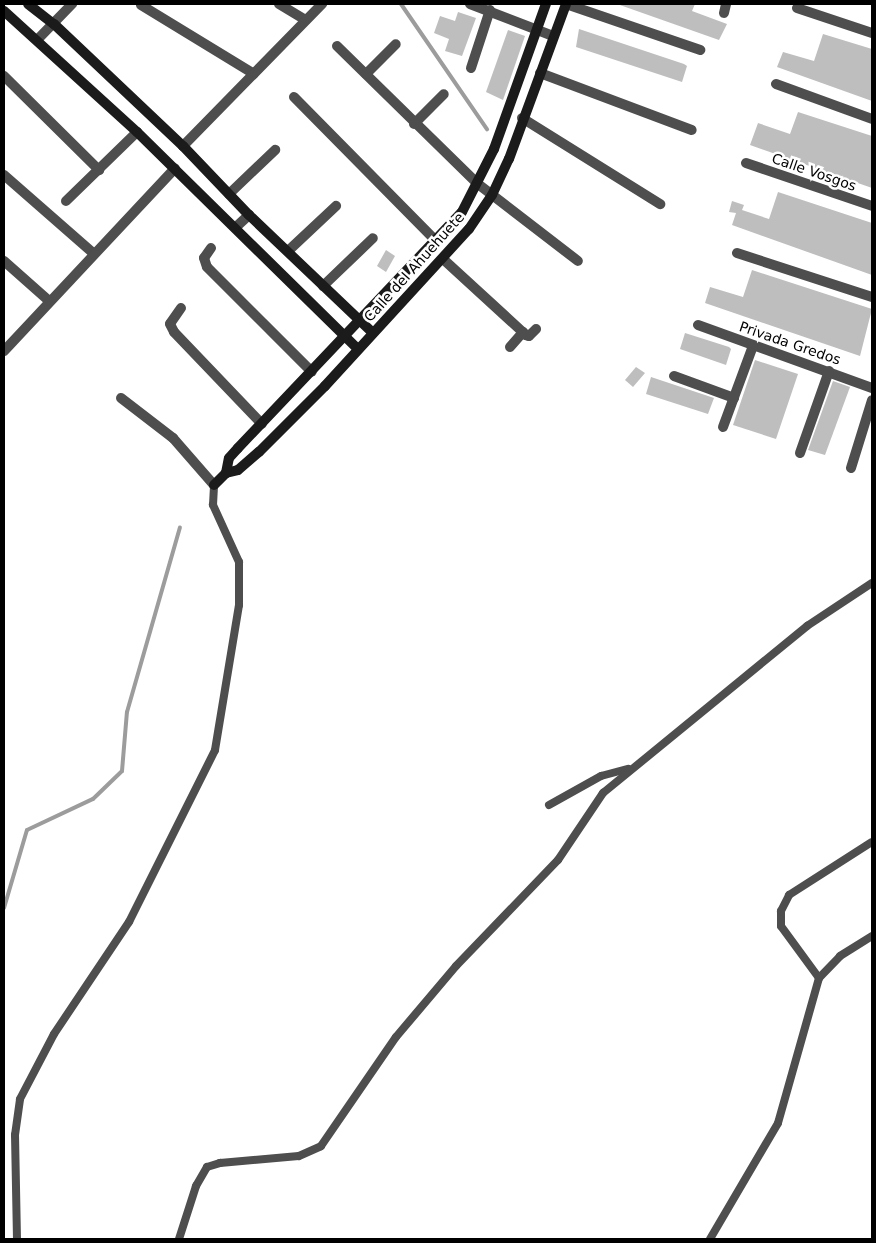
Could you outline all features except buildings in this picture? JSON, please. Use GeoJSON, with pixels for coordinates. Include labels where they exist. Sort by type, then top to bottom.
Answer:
{"type":"FeatureCollection","features":[{"type":"Feature","properties":{"kind":"street"},"geometry":{"type":"LineString","coordinates":[[28,4],[54,24],[183,146],[249,215],[373,332]]}},
{"type":"Feature","properties":{"kind":"street"},"geometry":{"type":"LineString","coordinates":[[38,39],[72,4]]}},
{"type":"Feature","properties":{"kind":"street"},"geometry":{"type":"LineString","coordinates":[[279,4],[306,20]]}},
{"type":"Feature","properties":{"kind":"street"},"geometry":{"type":"LineString","coordinates":[[183,146],[322,4]]}},
{"type":"Feature","properties":{"kind":"street"},"geometry":{"type":"LineString","coordinates":[[470,4],[536,27],[553,36]]}},
{"type":"Feature","properties":{"kind":"street","name":"Calle del Ahuehuete"},"geometry":{"type":"LineString","coordinates":[[226,473],[229,458],[462,212],[478,184],[508,111],[536,27],[546,4]]}},
{"type":"Feature","properties":{"kind":"street"},"geometry":{"type":"LineString","coordinates":[[566,4],[700,50]]}},
{"type":"Feature","properties":{"kind":"street","name":"Calle del Ahuehuete"},"geometry":{"type":"LineString","coordinates":[[214,485],[226,473],[238,470],[260,452],[443,259],[492,194],[509,159],[522,118],[566,4]]}},
{"type":"Feature","properties":{"kind":"street"},"geometry":{"type":"LineString","coordinates":[[141,5],[254,74]]}},
{"type":"Feature","properties":{"kind":"street"},"geometry":{"type":"LineString","coordinates":[[797,8],[872,33]]}},
{"type":"Feature","properties":{"kind":"street"},"geometry":{"type":"LineString","coordinates":[[4,10],[138,132],[358,349]]}},
{"type":"Feature","properties":{"kind":"street"},"geometry":{"type":"LineString","coordinates":[[471,68],[490,10]]}},
{"type":"Feature","properties":{"kind":"street"},"geometry":{"type":"LineString","coordinates":[[366,74],[396,44]]}},
{"type":"Feature","properties":{"kind":"street"},"geometry":{"type":"LineString","coordinates":[[337,46],[414,124],[478,184],[578,261]]}},
{"type":"Feature","properties":{"kind":"street"},"geometry":{"type":"LineString","coordinates":[[540,74],[692,130]]}},
{"type":"Feature","properties":{"kind":"street"},"geometry":{"type":"LineString","coordinates":[[4,76],[100,170]]}},
{"type":"Feature","properties":{"kind":"street"},"geometry":{"type":"LineString","coordinates":[[776,84],[872,119]]}},
{"type":"Feature","properties":{"kind":"street"},"geometry":{"type":"LineString","coordinates":[[414,124],[444,94]]}},
{"type":"Feature","properties":{"kind":"street"},"geometry":{"type":"LineString","coordinates":[[294,97],[436,241]]}},
{"type":"Feature","properties":{"kind":"street"},"geometry":{"type":"LineString","coordinates":[[522,118],[660,204]]}},
{"type":"Feature","properties":{"kind":"street"},"geometry":{"type":"LineString","coordinates":[[66,201],[138,132]]}},
{"type":"Feature","properties":{"kind":"street"},"geometry":{"type":"LineString","coordinates":[[229,194],[275,150]]}},
{"type":"Feature","properties":{"kind":"street","name":"Calle Vosgos"},"geometry":{"type":"LineString","coordinates":[[746,163],[872,206]]}},
{"type":"Feature","properties":{"kind":"street"},"geometry":{"type":"LineString","coordinates":[[4,351],[93,253],[175,168]]}},
{"type":"Feature","properties":{"kind":"street"},"geometry":{"type":"LineString","coordinates":[[4,175],[93,253]]}},
{"type":"Feature","properties":{"kind":"street"},"geometry":{"type":"LineString","coordinates":[[288,251],[336,206]]}},
{"type":"Feature","properties":{"kind":"street"},"geometry":{"type":"LineString","coordinates":[[236,227],[249,215]]}},
{"type":"Feature","properties":{"kind":"street"},"geometry":{"type":"LineString","coordinates":[[323,286],[373,238]]}},
{"type":"Feature","properties":{"kind":"street"},"geometry":{"type":"LineString","coordinates":[[211,248],[204,258],[207,267],[312,372]]}},
{"type":"Feature","properties":{"kind":"street"},"geometry":{"type":"LineString","coordinates":[[737,253],[872,297]]}},
{"type":"Feature","properties":{"kind":"street"},"geometry":{"type":"LineString","coordinates":[[443,259],[523,332],[530,336],[536,328]]}},
{"type":"Feature","properties":{"kind":"street"},"geometry":{"type":"LineString","coordinates":[[4,261],[49,301]]}},
{"type":"Feature","properties":{"kind":"street"},"geometry":{"type":"LineString","coordinates":[[181,308],[170,324],[174,332],[262,424]]}},
{"type":"Feature","properties":{"kind":"street","name":"Privada Gredos"},"geometry":{"type":"LineString","coordinates":[[698,325],[872,388]]}},
{"type":"Feature","properties":{"kind":"street"},"geometry":{"type":"LineString","coordinates":[[510,347],[523,332]]}},
{"type":"Feature","properties":{"kind":"street"},"geometry":{"type":"LineString","coordinates":[[724,427],[753,346]]}},
{"type":"Feature","properties":{"kind":"street"},"geometry":{"type":"LineString","coordinates":[[800,453],[829,371]]}},
{"type":"Feature","properties":{"kind":"street"},"geometry":{"type":"LineString","coordinates":[[674,376],[734,398]]}},
{"type":"Feature","properties":{"kind":"street"},"geometry":{"type":"LineString","coordinates":[[121,398],[173,438],[214,485]]}},
{"type":"Feature","properties":{"kind":"street"},"geometry":{"type":"LineString","coordinates":[[850,468],[872,400]]}},
{"type":"Feature","properties":{"kind":"lane"},"geometry":{"type":"LineString","coordinates":[[17,1239],[15,1135],[20,1099],[54,1034],[129,922],[215,750],[239,604],[240,562],[213,505],[214,485]]}},
{"type":"Feature","properties":{"kind":"lane"},"geometry":{"type":"LineString","coordinates":[[180,1239],[196,1186],[207,1167],[220,1163],[299,1156],[321,1146],[396,1037],[456,966],[558,860],[603,792],[807,626],[872,583]]}},
{"type":"Feature","properties":{"kind":"lane"},"geometry":{"type":"LineString","coordinates":[[549,805],[601,776],[632,768]]}},
{"type":"Feature","properties":{"kind":"lane"},"geometry":{"type":"LineString","coordinates":[[819,978],[781,926],[781,911],[789,895],[872,842]]}},
{"type":"Feature","properties":{"kind":"lane"},"geometry":{"type":"LineString","coordinates":[[710,1239],[778,1123],[819,978],[840,956],[872,936]]}},
{"type":"Feature","properties":{"kind":"waterway"},"geometry":{"type":"LineString","coordinates":[[401,4],[487,129]]}},
{"type":"Feature","properties":{"kind":"waterway"},"geometry":{"type":"LineString","coordinates":[[4,908],[27,830],[93,799],[122,771],[127,712],[180,527]]}}]}
